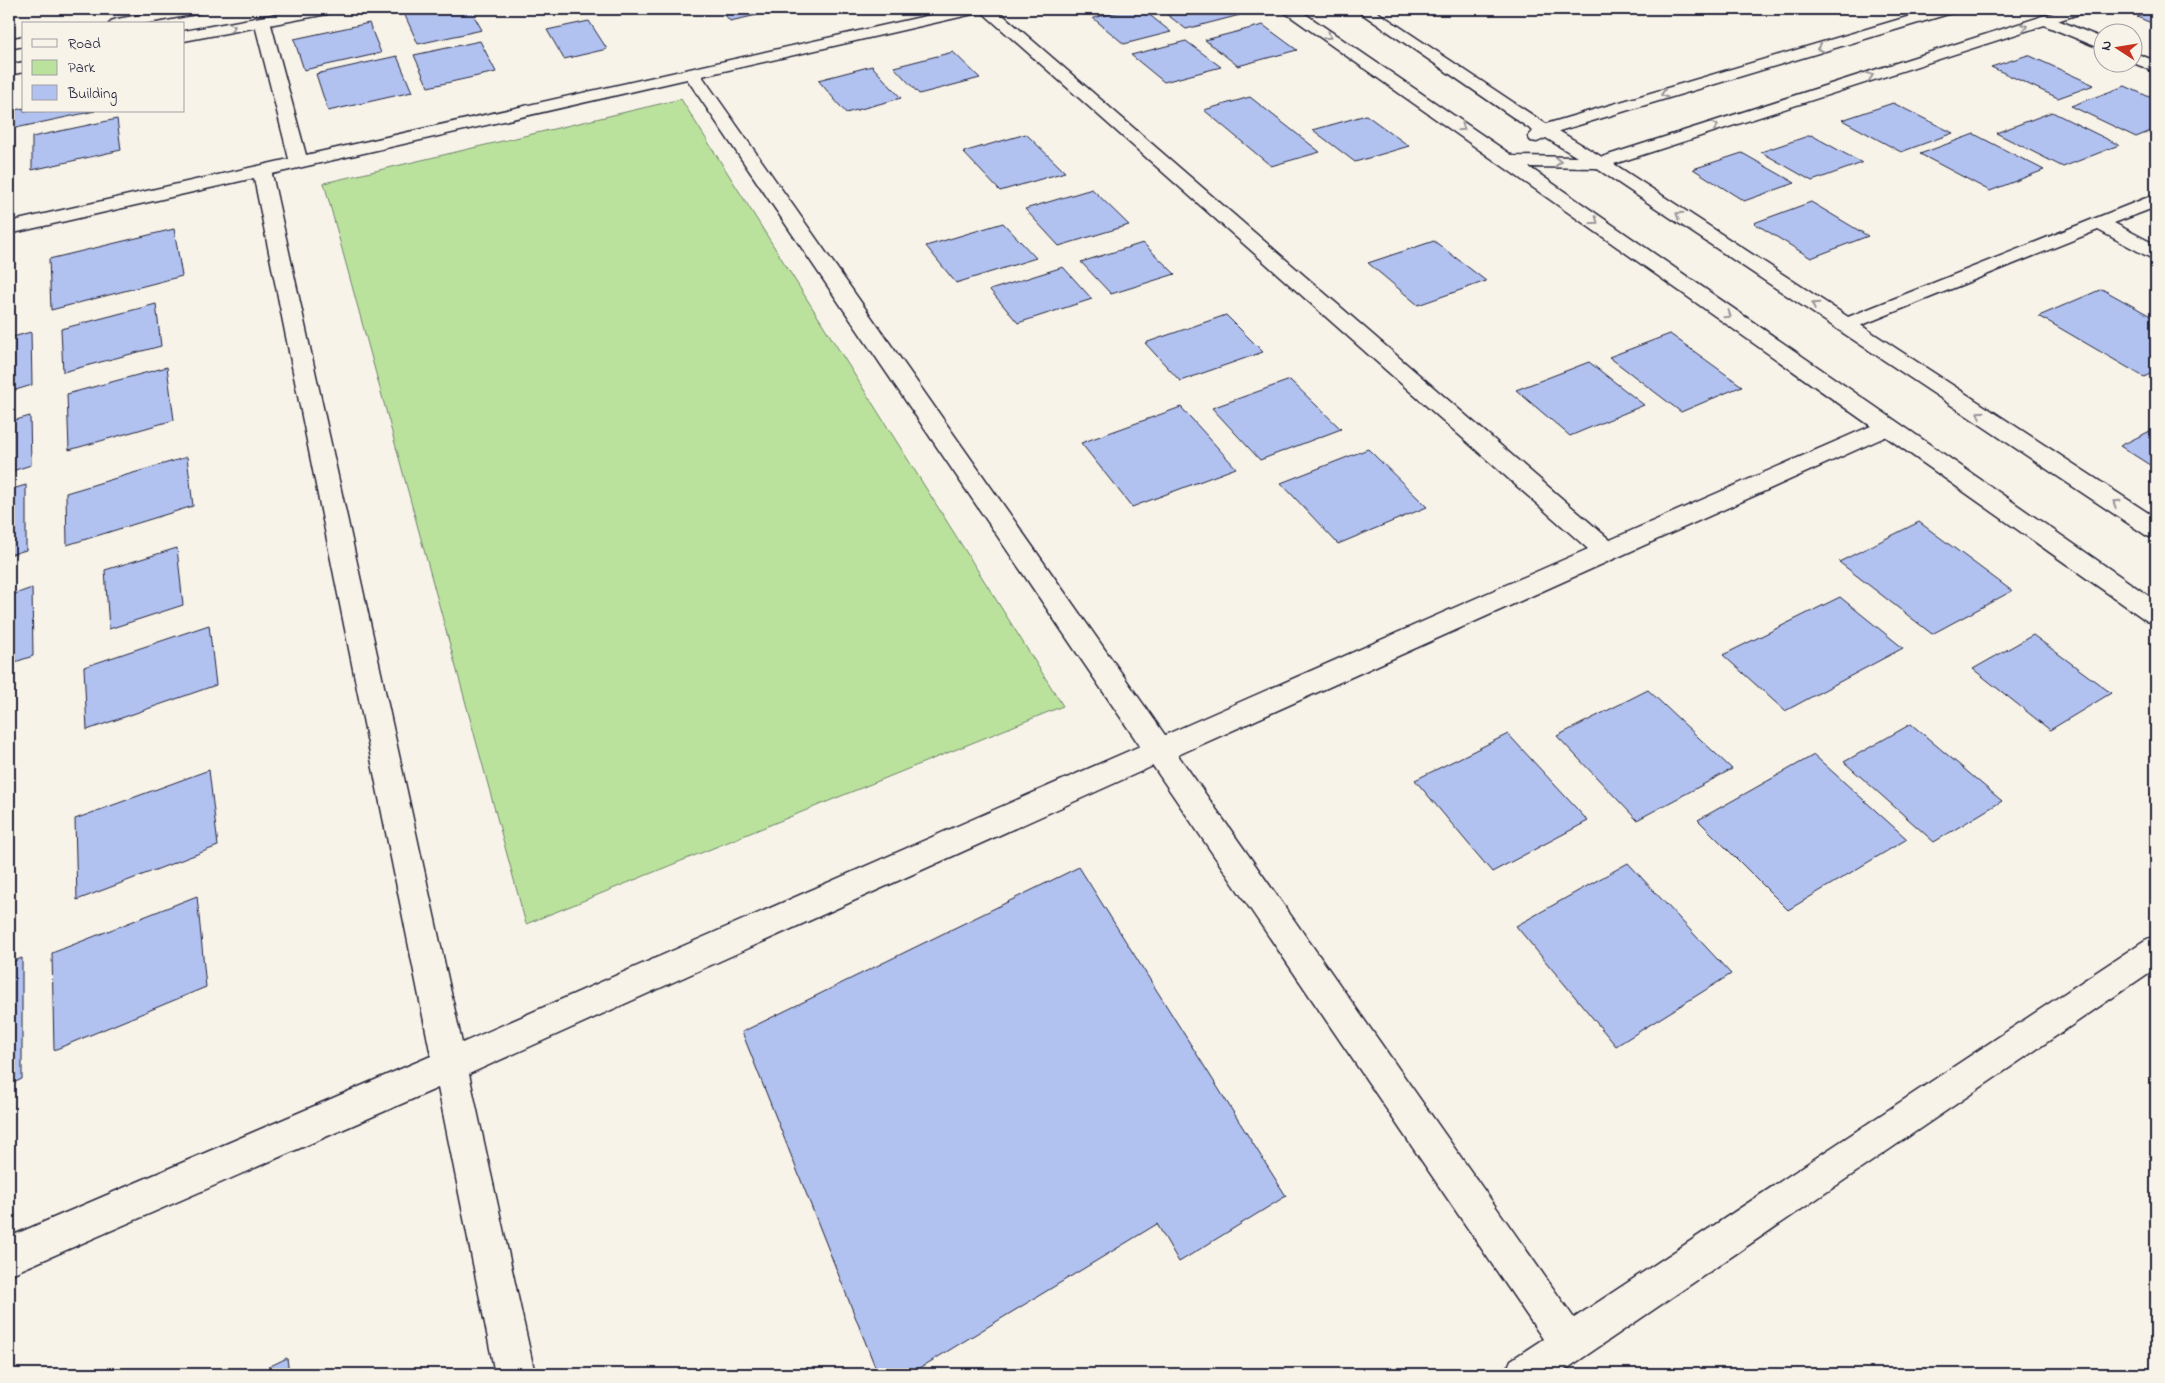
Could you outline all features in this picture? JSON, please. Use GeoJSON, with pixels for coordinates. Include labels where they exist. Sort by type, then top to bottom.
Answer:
{"type":"FeatureCollection","features":[{"type":"Feature","properties":{"kind":"street"},"geometry":{"type":"LineString","coordinates":[[128,22],[196,9]]}},
{"type":"Feature","properties":{"kind":"street"},"geometry":{"type":"LineString","coordinates":[[185,36],[327,9]]}},
{"type":"Feature","properties":{"kind":"street"},"geometry":{"type":"LineString","coordinates":[[9,228],[976,9]]}},
{"type":"Feature","properties":{"kind":"street"},"geometry":{"type":"LineString","coordinates":[[987,9],[1608,552]]}},
{"type":"Feature","properties":{"kind":"street"},"geometry":{"type":"LineString","coordinates":[[1288,9],[1509,161],[2156,614]]}},
{"type":"Feature","properties":{"kind":"street"},"geometry":{"type":"LineString","coordinates":[[1363,9],[1544,130],[1600,162],[2156,530]]}},
{"type":"Feature","properties":{"kind":"street"},"geometry":{"type":"LineString","coordinates":[[1509,161],[1544,130],[1950,9]]}},
{"type":"Feature","properties":{"kind":"street"},"geometry":{"type":"LineString","coordinates":[[1509,161],[1600,162],[2080,9]]}},
{"type":"Feature","properties":{"kind":"street"},"geometry":{"type":"LineString","coordinates":[[2046,20],[2092,40]]}},
{"type":"Feature","properties":{"kind":"street"},"geometry":{"type":"LineString","coordinates":[[262,21],[299,162]]}},
{"type":"Feature","properties":{"kind":"street"},"geometry":{"type":"LineString","coordinates":[[9,44],[22,41]]}},
{"type":"Feature","properties":{"kind":"street"},"geometry":{"type":"LineString","coordinates":[[2142,61],[2156,67]]}},
{"type":"Feature","properties":{"kind":"street"},"geometry":{"type":"LineString","coordinates":[[9,70],[22,68]]}},
{"type":"Feature","properties":{"kind":"street"},"geometry":{"type":"LineString","coordinates":[[692,73],[1569,1344]]}},
{"type":"Feature","properties":{"kind":"street"},"geometry":{"type":"LineString","coordinates":[[262,171],[515,1374]]}},
{"type":"Feature","properties":{"kind":"street"},"geometry":{"type":"LineString","coordinates":[[1845,324],[2156,200]]}},
{"type":"Feature","properties":{"kind":"street"},"geometry":{"type":"LineString","coordinates":[[2099,223],[2156,253]]}},
{"type":"Feature","properties":{"kind":"street"},"geometry":{"type":"LineString","coordinates":[[9,1256],[450,1065],[1888,427]]}},
{"type":"Feature","properties":{"kind":"street"},"geometry":{"type":"LineString","coordinates":[[1525,1374],[2156,950]]}},
{"type":"Feature","properties":{"kind":"green space"},"geometry":{"type":"Polygon","coordinates":[[[681,99],[1063,706],[526,924],[324,183],[681,99]]]}},
{"type":"Feature","properties":{"kind":"building"},"geometry":{"type":"Polygon","coordinates":[[[402,9],[470,9],[482,30],[418,44],[402,9]]]}},
{"type":"Feature","properties":{"kind":"building"},"geometry":{"type":"Polygon","coordinates":[[[720,9],[785,9],[730,21],[720,9]]]}},
{"type":"Feature","properties":{"kind":"building"},"geometry":{"type":"Polygon","coordinates":[[[1130,9],[1142,9],[1171,32],[1124,44],[1093,18],[1130,9]]]}},
{"type":"Feature","properties":{"kind":"building"},"geometry":{"type":"Polygon","coordinates":[[[1231,9],[1240,15],[1186,29],[1161,10],[1231,9]]]}},
{"type":"Feature","properties":{"kind":"building"},"geometry":{"type":"Polygon","coordinates":[[[2156,10],[2156,25],[2137,17],[2156,10]]]}},
{"type":"Feature","properties":{"kind":"building"},"geometry":{"type":"Polygon","coordinates":[[[589,21],[607,49],[564,59],[547,30],[589,21]]]}},
{"type":"Feature","properties":{"kind":"building"},"geometry":{"type":"Polygon","coordinates":[[[369,23],[381,53],[304,70],[294,39],[369,23]]]}},
{"type":"Feature","properties":{"kind":"building"},"geometry":{"type":"Polygon","coordinates":[[[1263,25],[1297,50],[1238,66],[1205,40],[1263,25]]]}},
{"type":"Feature","properties":{"kind":"building"},"geometry":{"type":"Polygon","coordinates":[[[480,41],[496,72],[428,87],[414,55],[480,41]]]}},
{"type":"Feature","properties":{"kind":"building"},"geometry":{"type":"Polygon","coordinates":[[[1186,41],[1221,67],[1164,82],[1131,55],[1186,41]]]}},
{"type":"Feature","properties":{"kind":"building"},"geometry":{"type":"Polygon","coordinates":[[[953,52],[980,78],[919,94],[894,67],[953,52]]]}},
{"type":"Feature","properties":{"kind":"building"},"geometry":{"type":"Polygon","coordinates":[[[2028,55],[2094,85],[2058,98],[1991,67],[2028,55]]]}},
{"type":"Feature","properties":{"kind":"building"},"geometry":{"type":"Polygon","coordinates":[[[397,56],[412,92],[328,111],[316,74],[397,56]]]}},
{"type":"Feature","properties":{"kind":"building"},"geometry":{"type":"Polygon","coordinates":[[[872,66],[901,98],[846,113],[818,80],[872,66]]]}},
{"type":"Feature","properties":{"kind":"building"},"geometry":{"type":"Polygon","coordinates":[[[2125,86],[2156,100],[2156,129],[2136,137],[2071,106],[2125,86]]]}},
{"type":"Feature","properties":{"kind":"building"},"geometry":{"type":"Polygon","coordinates":[[[1250,97],[1320,152],[1271,166],[1204,110],[1250,97]]]}},
{"type":"Feature","properties":{"kind":"building"},"geometry":{"type":"Polygon","coordinates":[[[1893,103],[1953,133],[1901,152],[1842,120],[1893,103]]]}},
{"type":"Feature","properties":{"kind":"building"},"geometry":{"type":"Polygon","coordinates":[[[22,108],[22,112],[90,112],[11,129],[11,111],[22,108]]]}},
{"type":"Feature","properties":{"kind":"building"},"geometry":{"type":"Polygon","coordinates":[[[2052,112],[2119,145],[2063,167],[1996,133],[2052,112]]]}},
{"type":"Feature","properties":{"kind":"building"},"geometry":{"type":"Polygon","coordinates":[[[1366,115],[1409,146],[1355,162],[1313,130],[1366,115]]]}},
{"type":"Feature","properties":{"kind":"building"},"geometry":{"type":"Polygon","coordinates":[[[117,119],[121,150],[32,170],[32,137],[117,119]]]}},
{"type":"Feature","properties":{"kind":"building"},"geometry":{"type":"Polygon","coordinates":[[[1026,134],[1065,172],[1000,191],[963,152],[1026,134]]]}},
{"type":"Feature","properties":{"kind":"building"},"geometry":{"type":"Polygon","coordinates":[[[1974,134],[2044,170],[1990,191],[1920,154],[1974,134]]]}},
{"type":"Feature","properties":{"kind":"building"},"geometry":{"type":"Polygon","coordinates":[[[1811,135],[1862,163],[1812,181],[1761,152],[1811,135]]]}},
{"type":"Feature","properties":{"kind":"building"},"geometry":{"type":"Polygon","coordinates":[[[1742,153],[1795,183],[1744,201],[1693,169],[1742,153]]]}},
{"type":"Feature","properties":{"kind":"building"},"geometry":{"type":"Polygon","coordinates":[[[1092,189],[1129,225],[1059,246],[1025,209],[1092,189]]]}},
{"type":"Feature","properties":{"kind":"building"},"geometry":{"type":"Polygon","coordinates":[[[1811,202],[1868,236],[1811,258],[1754,223],[1811,202]]]}},
{"type":"Feature","properties":{"kind":"building"},"geometry":{"type":"Polygon","coordinates":[[[1003,223],[1036,258],[956,283],[926,246],[1003,223]]]}},
{"type":"Feature","properties":{"kind":"building"},"geometry":{"type":"Polygon","coordinates":[[[174,229],[182,276],[51,310],[49,259],[174,229]]]}},
{"type":"Feature","properties":{"kind":"building"},"geometry":{"type":"Polygon","coordinates":[[[1434,241],[1486,281],[1418,305],[1368,263],[1434,241]]]}},
{"type":"Feature","properties":{"kind":"building"},"geometry":{"type":"Polygon","coordinates":[[[1143,243],[1175,274],[1111,294],[1081,262],[1143,243]]]}},
{"type":"Feature","properties":{"kind":"building"},"geometry":{"type":"Polygon","coordinates":[[[1063,267],[1092,299],[1018,323],[990,290],[1063,267]]]}},
{"type":"Feature","properties":{"kind":"building"},"geometry":{"type":"Polygon","coordinates":[[[2102,289],[2156,319],[2156,371],[2144,377],[2039,316],[2102,289]]]}},
{"type":"Feature","properties":{"kind":"building"},"geometry":{"type":"Polygon","coordinates":[[[156,304],[161,346],[63,372],[61,329],[156,304]]]}},
{"type":"Feature","properties":{"kind":"building"},"geometry":{"type":"Polygon","coordinates":[[[1226,315],[1263,352],[1180,381],[1145,343],[1226,315]]]}},
{"type":"Feature","properties":{"kind":"building"},"geometry":{"type":"Polygon","coordinates":[[[31,332],[32,385],[9,392],[9,338],[31,332]]]}},
{"type":"Feature","properties":{"kind":"building"},"geometry":{"type":"Polygon","coordinates":[[[1670,334],[1742,386],[1681,412],[1609,357],[1670,334]]]}},
{"type":"Feature","properties":{"kind":"building"},"geometry":{"type":"Polygon","coordinates":[[[1589,362],[1644,405],[1570,436],[1516,390],[1589,362]]]}},
{"type":"Feature","properties":{"kind":"building"},"geometry":{"type":"Polygon","coordinates":[[[167,367],[174,420],[69,450],[67,394],[167,367]]]}},
{"type":"Feature","properties":{"kind":"building"},"geometry":{"type":"Polygon","coordinates":[[[1290,380],[1341,429],[1260,460],[1212,408],[1290,380]]]}},
{"type":"Feature","properties":{"kind":"building"},"geometry":{"type":"Polygon","coordinates":[[[1181,407],[1236,468],[1132,507],[1081,443],[1181,407]]]}},
{"type":"Feature","properties":{"kind":"building"},"geometry":{"type":"Polygon","coordinates":[[[30,416],[31,465],[9,472],[9,422],[30,416]]]}},
{"type":"Feature","properties":{"kind":"building"},"geometry":{"type":"Polygon","coordinates":[[[2156,428],[2156,469],[2120,446],[2156,428]]]}},
{"type":"Feature","properties":{"kind":"building"},"geometry":{"type":"Polygon","coordinates":[[[1368,449],[1427,507],[1338,544],[1281,483],[1368,449]]]}},
{"type":"Feature","properties":{"kind":"building"},"geometry":{"type":"Polygon","coordinates":[[[187,457],[193,506],[67,545],[66,493],[187,457]]]}},
{"type":"Feature","properties":{"kind":"building"},"geometry":{"type":"Polygon","coordinates":[[[26,485],[26,550],[9,555],[9,490],[26,485]]]}},
{"type":"Feature","properties":{"kind":"building"},"geometry":{"type":"Polygon","coordinates":[[[1919,522],[2012,591],[1932,634],[1839,562],[1919,522]]]}},
{"type":"Feature","properties":{"kind":"building"},"geometry":{"type":"Polygon","coordinates":[[[177,548],[183,605],[109,629],[105,570],[177,548]]]}},
{"type":"Feature","properties":{"kind":"building"},"geometry":{"type":"Polygon","coordinates":[[[32,588],[33,656],[9,664],[9,596],[32,588]]]}},
{"type":"Feature","properties":{"kind":"building"},"geometry":{"type":"Polygon","coordinates":[[[1840,597],[1903,648],[1785,711],[1723,655],[1840,597]]]}},
{"type":"Feature","properties":{"kind":"building"},"geometry":{"type":"Polygon","coordinates":[[[209,625],[216,685],[87,730],[84,667],[209,625]]]}},
{"type":"Feature","properties":{"kind":"building"},"geometry":{"type":"Polygon","coordinates":[[[2033,635],[2111,693],[2050,730],[1973,669],[2033,635]]]}},
{"type":"Feature","properties":{"kind":"building"},"geometry":{"type":"Polygon","coordinates":[[[1648,690],[1732,769],[1637,820],[1557,736],[1648,690]]]}},
{"type":"Feature","properties":{"kind":"building"},"geometry":{"type":"Polygon","coordinates":[[[1911,724],[2002,801],[1934,842],[1844,762],[1911,724]]]}},
{"type":"Feature","properties":{"kind":"building"},"geometry":{"type":"Polygon","coordinates":[[[1508,734],[1588,821],[1492,872],[1415,780],[1508,734]]]}},
{"type":"Feature","properties":{"kind":"building"},"geometry":{"type":"Polygon","coordinates":[[[1814,755],[1907,839],[1788,910],[1698,820],[1814,755]]]}},
{"type":"Feature","properties":{"kind":"building"},"geometry":{"type":"Polygon","coordinates":[[[209,770],[218,846],[77,900],[75,819],[209,770]]]}},
{"type":"Feature","properties":{"kind":"building"},"geometry":{"type":"Polygon","coordinates":[[[1628,863],[1731,974],[1616,1046],[1516,926],[1628,863]]]}},
{"type":"Feature","properties":{"kind":"building"},"geometry":{"type":"Polygon","coordinates":[[[1079,867],[1286,1196],[1179,1262],[1157,1224],[910,1374],[878,1374],[742,1032],[1079,867]]]}},
{"type":"Feature","properties":{"kind":"building"},"geometry":{"type":"Polygon","coordinates":[[[197,896],[206,987],[54,1050],[52,953],[197,896]]]}},
{"type":"Feature","properties":{"kind":"building"},"geometry":{"type":"Polygon","coordinates":[[[22,958],[22,1079],[9,1085],[9,963],[22,958]]]}},
{"type":"Feature","properties":{"kind":"building"},"geometry":{"type":"Polygon","coordinates":[[[287,1358],[289,1374],[254,1374],[287,1358]]]}}]}
